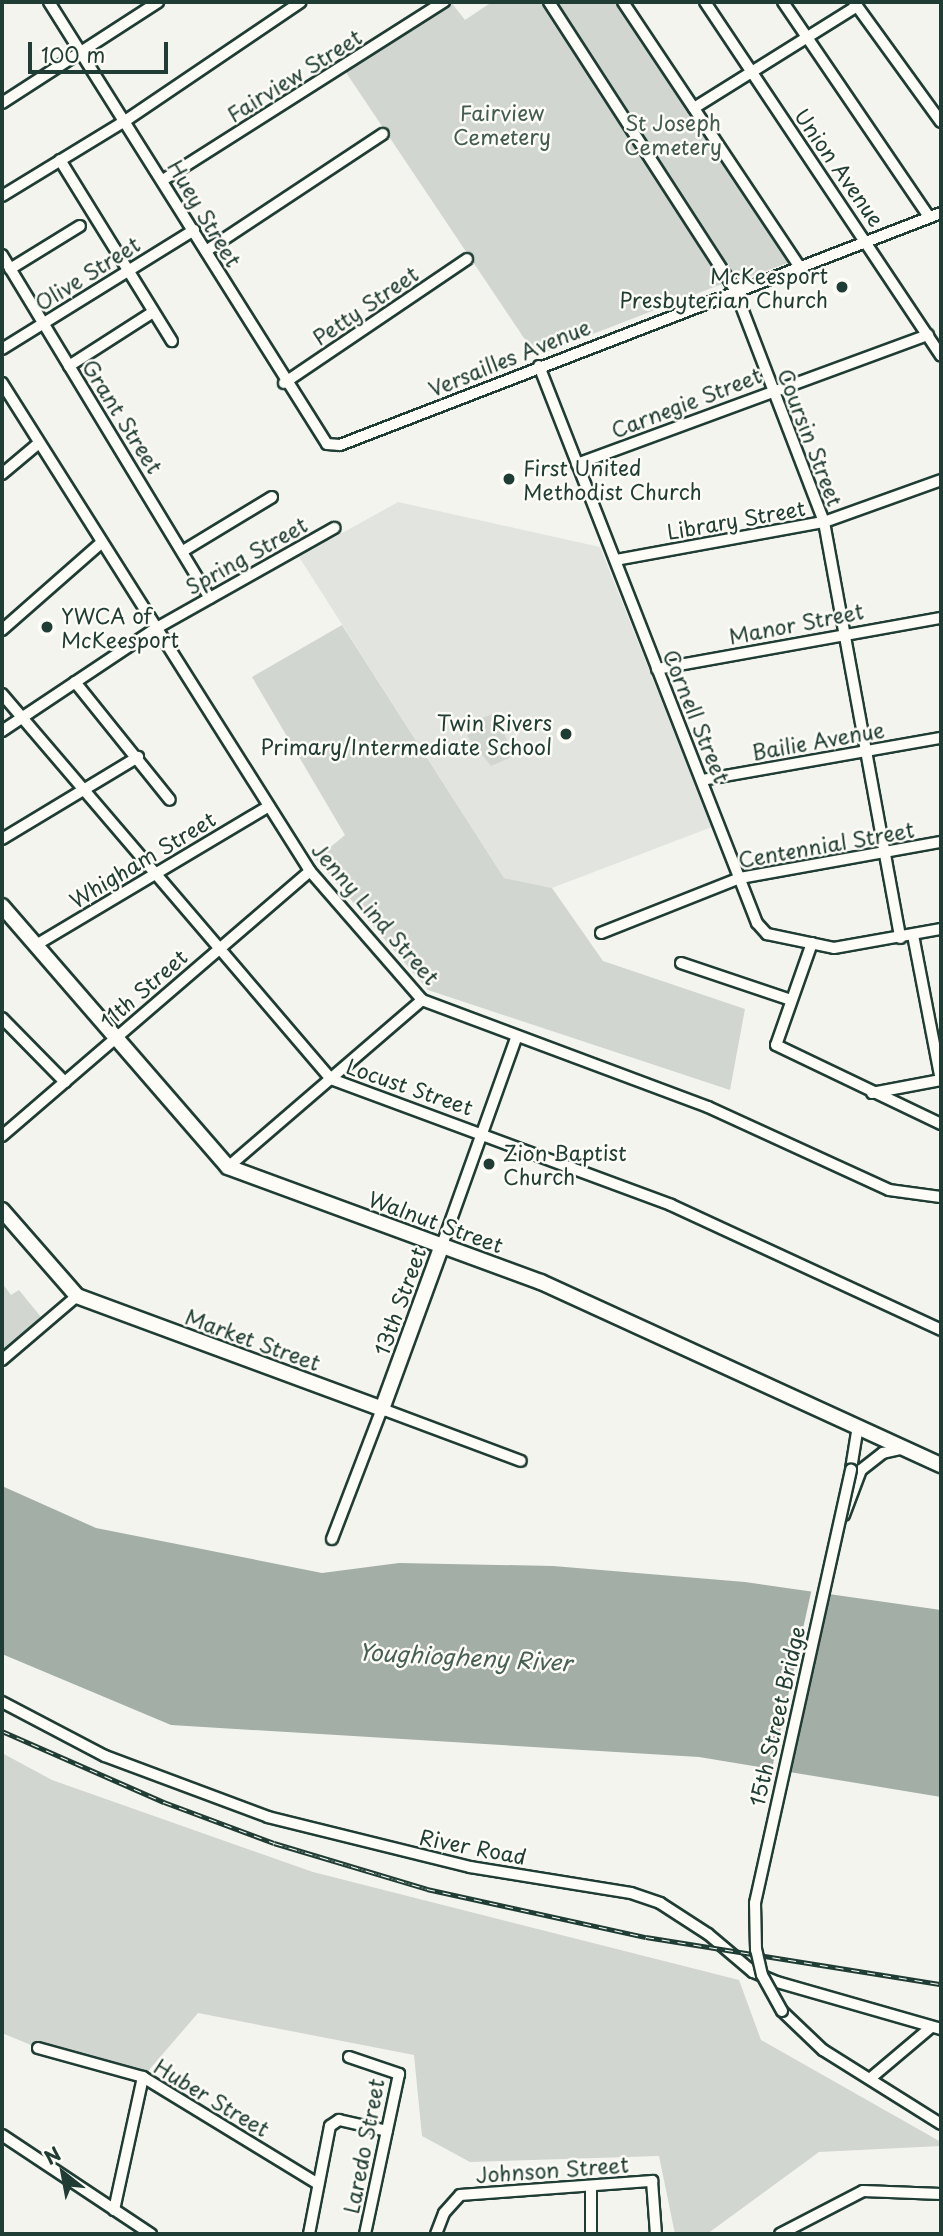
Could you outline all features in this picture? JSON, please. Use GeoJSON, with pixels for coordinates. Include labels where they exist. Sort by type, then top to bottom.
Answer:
{"type":"FeatureCollection","features":[{"type":"Feature","properties":{"kind":"main road","name":"Walnut Street"},"geometry":{"type":"LineString","coordinates":[[2,906],[228,1167],[442,1245],[613,1312],[941,1465]]}},
{"type":"Feature","properties":{"kind":"main road","name":"Market Street"},"geometry":{"type":"LineString","coordinates":[[2,1210],[77,1296],[382,1409]]}},
{"type":"Feature","properties":{"kind":"main road","name":"13th Street"},"geometry":{"type":"LineString","coordinates":[[382,1409],[442,1245]]}},
{"type":"Feature","properties":{"kind":"street"},"geometry":{"type":"LineString","coordinates":[[2,103],[158,2]]}},
{"type":"Feature","properties":{"kind":"street"},"geometry":{"type":"LineString","coordinates":[[2,195],[125,121],[301,2]]}},
{"type":"Feature","properties":{"kind":"street","name":"Fairview Street"},"geometry":{"type":"LineString","coordinates":[[163,180],[444,2]]}},
{"type":"Feature","properties":{"kind":"street","name":"Coursin Street"},"geometry":{"type":"LineString","coordinates":[[549,2],[735,290],[824,522],[869,751],[900,938]]}},
{"type":"Feature","properties":{"kind":"street"},"geometry":{"type":"LineString","coordinates":[[623,2],[799,266]]}},
{"type":"Feature","properties":{"kind":"street","name":"Union Avenue"},"geometry":{"type":"LineString","coordinates":[[705,2],[867,240],[941,356]]}},
{"type":"Feature","properties":{"kind":"street"},"geometry":{"type":"LineString","coordinates":[[783,2],[929,217]]}},
{"type":"Feature","properties":{"kind":"street","name":"Huey Street"},"geometry":{"type":"LineString","coordinates":[[51,3],[194,230],[285,383],[327,444]]}},
{"type":"Feature","properties":{"kind":"street"},"geometry":{"type":"LineString","coordinates":[[694,108],[856,4],[941,122]]}},
{"type":"Feature","properties":{"kind":"street"},"geometry":{"type":"LineString","coordinates":[[206,251],[383,134]]}},
{"type":"Feature","properties":{"kind":"street"},"geometry":{"type":"LineString","coordinates":[[60,160],[172,341]]}},
{"type":"Feature","properties":{"kind":"street","name":"Versailles Avenue"},"geometry":{"type":"LineString","coordinates":[[327,444],[340,445],[735,290],[941,213]]}},
{"type":"Feature","properties":{"kind":"street"},"geometry":{"type":"LineString","coordinates":[[10,269],[80,226]]}},
{"type":"Feature","properties":{"kind":"street","name":"Olive Street"},"geometry":{"type":"LineString","coordinates":[[2,349],[194,230]]}},
{"type":"Feature","properties":{"kind":"street","name":"Grant Street"},"geometry":{"type":"LineString","coordinates":[[2,255],[209,598]]}},
{"type":"Feature","properties":{"kind":"street","name":"Petty Street"},"geometry":{"type":"LineString","coordinates":[[285,383],[467,259]]}},
{"type":"Feature","properties":{"kind":"street"},"geometry":{"type":"LineString","coordinates":[[69,366],[153,312]]}},
{"type":"Feature","properties":{"kind":"street","name":"Carnegie Street"},"geometry":{"type":"LineString","coordinates":[[578,464],[772,389],[928,335]]}},
{"type":"Feature","properties":{"kind":"street","name":"Cornell Street"},"geometry":{"type":"LineString","coordinates":[[539,366],[757,923],[767,934],[811,943]]}},
{"type":"Feature","properties":{"kind":"street","name":"Jenny Lind Street"},"geometry":{"type":"LineString","coordinates":[[2,383],[310,871],[422,1000],[708,1107],[889,1190],[941,1196]]}},
{"type":"Feature","properties":{"kind":"street"},"geometry":{"type":"LineString","coordinates":[[2,474],[39,443]]}},
{"type":"Feature","properties":{"kind":"street","name":"Library Street"},"geometry":{"type":"LineString","coordinates":[[616,561],[824,522],[941,480]]}},
{"type":"Feature","properties":{"kind":"street"},"geometry":{"type":"LineString","coordinates":[[183,551],[272,497]]}},
{"type":"Feature","properties":{"kind":"street","name":"Spring Street"},"geometry":{"type":"LineString","coordinates":[[2,731],[155,629],[334,528]]}},
{"type":"Feature","properties":{"kind":"street"},"geometry":{"type":"LineString","coordinates":[[4,624],[101,543]]}},
{"type":"Feature","properties":{"kind":"street","name":"Manor Street"},"geometry":{"type":"LineString","coordinates":[[657,668],[847,631],[941,618]]}},
{"type":"Feature","properties":{"kind":"street"},"geometry":{"type":"LineString","coordinates":[[75,682],[170,800]]}},
{"type":"Feature","properties":{"kind":"street","name":"Locust Street"},"geometry":{"type":"LineString","coordinates":[[2,694],[157,872],[331,1079],[483,1132],[671,1205],[941,1330]]}},
{"type":"Feature","properties":{"kind":"street","name":"Bailie Avenue"},"geometry":{"type":"LineString","coordinates":[[702,780],[941,738]]}},
{"type":"Feature","properties":{"kind":"street"},"geometry":{"type":"LineString","coordinates":[[2,839],[138,757]]}},
{"type":"Feature","properties":{"kind":"street","name":"Whigham Street"},"geometry":{"type":"LineString","coordinates":[[36,945],[268,806]]}},
{"type":"Feature","properties":{"kind":"street","name":"Centennial Street"},"geometry":{"type":"LineString","coordinates":[[601,933],[740,878],[941,842]]}},
{"type":"Feature","properties":{"kind":"street","name":"11th Street"},"geometry":{"type":"LineString","coordinates":[[2,1136],[310,871]]}},
{"type":"Feature","properties":{"kind":"street"},"geometry":{"type":"LineString","coordinates":[[941,929],[834,948],[811,943],[776,1045],[941,1124]]}},
{"type":"Feature","properties":{"kind":"street"},"geometry":{"type":"LineString","coordinates":[[872,1093],[941,1080],[913,935]]}},
{"type":"Feature","properties":{"kind":"street"},"geometry":{"type":"LineString","coordinates":[[681,963],[791,1000]]}},
{"type":"Feature","properties":{"kind":"street"},"geometry":{"type":"LineString","coordinates":[[228,1167],[422,1000]]}},
{"type":"Feature","properties":{"kind":"street"},"geometry":{"type":"LineString","coordinates":[[2,1018],[65,1082]]}},
{"type":"Feature","properties":{"kind":"street","name":"13th Street"},"geometry":{"type":"LineString","coordinates":[[442,1245],[517,1036]]}},
{"type":"Feature","properties":{"kind":"street"},"geometry":{"type":"LineString","coordinates":[[2,1360],[77,1296]]}},
{"type":"Feature","properties":{"kind":"street","name":"13th Street"},"geometry":{"type":"LineString","coordinates":[[332,1539],[382,1409]]}},
{"type":"Feature","properties":{"kind":"street","name":"Market Street"},"geometry":{"type":"LineString","coordinates":[[382,1409],[521,1461]]}},
{"type":"Feature","properties":{"kind":"street","name":"15th Street Bridge"},"geometry":{"type":"LineString","coordinates":[[858,1426],[856,1470],[836,1537],[755,1903],[755,1950],[762,1975],[782,2011],[823,2050],[872,2077],[941,2124]]}},
{"type":"Feature","properties":{"kind":"street"},"geometry":{"type":"LineString","coordinates":[[856,1470],[883,1452],[905,1448]]}},
{"type":"Feature","properties":{"kind":"street","name":"River Road"},"geometry":{"type":"LineString","coordinates":[[2,1702],[105,1756],[268,1818],[470,1867],[631,1893],[660,1903],[708,1934],[753,1972],[936,2028]]}},
{"type":"Feature","properties":{"kind":"street"},"geometry":{"type":"LineString","coordinates":[[872,2077],[936,2028]]}},
{"type":"Feature","properties":{"kind":"street","name":"Huber Street"},"geometry":{"type":"LineString","coordinates":[[38,2048],[143,2077],[318,2184]]}},
{"type":"Feature","properties":{"kind":"street","name":"Laredo Street"},"geometry":{"type":"LineString","coordinates":[[349,2057],[399,2074],[365,2234]]}},
{"type":"Feature","properties":{"kind":"street"},"geometry":{"type":"LineString","coordinates":[[114,2210],[143,2077]]}},
{"type":"Feature","properties":{"kind":"street"},"geometry":{"type":"LineString","coordinates":[[309,2234],[318,2184],[334,2122],[387,2131]]}},
{"type":"Feature","properties":{"kind":"street"},"geometry":{"type":"LineString","coordinates":[[2,2135],[151,2234]]}},
{"type":"Feature","properties":{"kind":"street","name":"Johnson Street"},"geometry":{"type":"LineString","coordinates":[[436,2234],[444,2213],[460,2195],[652,2181],[656,2234]]}},
{"type":"Feature","properties":{"kind":"street"},"geometry":{"type":"LineString","coordinates":[[591,2186],[591,2234]]}},
{"type":"Feature","properties":{"kind":"street"},"geometry":{"type":"LineString","coordinates":[[779,2234],[863,2191],[941,2194]]}},
{"type":"Feature","properties":{"kind":"shaded area"},"geometry":{"type":"Polygon","coordinates":[[[398,502],[600,547],[712,827],[552,888],[504,878],[299,557],[398,502]]]}},
{"type":"Feature","properties":{"kind":"green space","name":"Fairview Cemetery"},"geometry":{"type":"Polygon","coordinates":[[[451,2],[465,20],[492,2],[544,2],[722,284],[536,356],[345,71],[451,2]]]}},
{"type":"Feature","properties":{"kind":"green space","name":"St Joseph Cemetery"},"geometry":{"type":"Polygon","coordinates":[[[557,2],[617,2],[788,263],[737,281],[557,2]]]}},
{"type":"Feature","properties":{"kind":"green space"},"geometry":{"type":"Polygon","coordinates":[[[342,625],[504,878],[552,888],[603,961],[745,1009],[730,1090],[428,990],[316,859],[345,835],[252,677],[342,625]]]}},
{"type":"Feature","properties":{"kind":"green space"},"geometry":{"type":"Polygon","coordinates":[[[495,713],[514,756],[491,766],[468,737],[467,724],[495,713]]]}},
{"type":"Feature","properties":{"kind":"green space"},"geometry":{"type":"Polygon","coordinates":[[[2,1283],[11,1295],[19,1290],[41,1317],[2,1352],[2,1283]]]}},
{"type":"Feature","properties":{"kind":"green space"},"geometry":{"type":"Polygon","coordinates":[[[2,1753],[52,1780],[313,1872],[739,1980],[761,2040],[941,2142],[941,2146],[819,2152],[707,2234],[675,2234],[659,2156],[470,2162],[422,2136],[414,2055],[198,2013],[143,2077],[38,2048],[2,2033],[2,1753]]]}},
{"type":"Feature","properties":{"kind":"water","name":"Youghiogheny River"},"geometry":{"type":"Polygon","coordinates":[[[2,1486],[96,1528],[322,1573],[399,1563],[553,1566],[745,1582],[941,1610],[941,1797],[699,1757],[171,1725],[2,1654],[2,1486]]]}},
{"type":"Feature","properties":{"kind":"pier"},"geometry":{"type":"Polygon","coordinates":[[[812,1588],[831,1591],[790,1777],[771,1773],[812,1588]]]}},
{"type":"Feature","properties":{"kind":"railway"},"geometry":{"type":"LineString","coordinates":[[2,1731],[164,1802],[274,1843],[427,1889],[646,1937],[941,1984]]}},
{"type":"Feature","properties":{"kind":"place","name":"McKeesport Presbyterian Church"},"geometry":{"type":"Point","coordinates":[842,287]}},
{"type":"Feature","properties":{"kind":"place","name":"First United Methodist Church"},"geometry":{"type":"Point","coordinates":[509,479]}},
{"type":"Feature","properties":{"kind":"place","name":"YWCA of McKeesport"},"geometry":{"type":"Point","coordinates":[47,627]}},
{"type":"Feature","properties":{"kind":"place","name":"Twin Rivers Primary/Intermediate School"},"geometry":{"type":"Point","coordinates":[566,734]}},
{"type":"Feature","properties":{"kind":"place","name":"Zion Baptist Church"},"geometry":{"type":"Point","coordinates":[489,1164]}}]}
